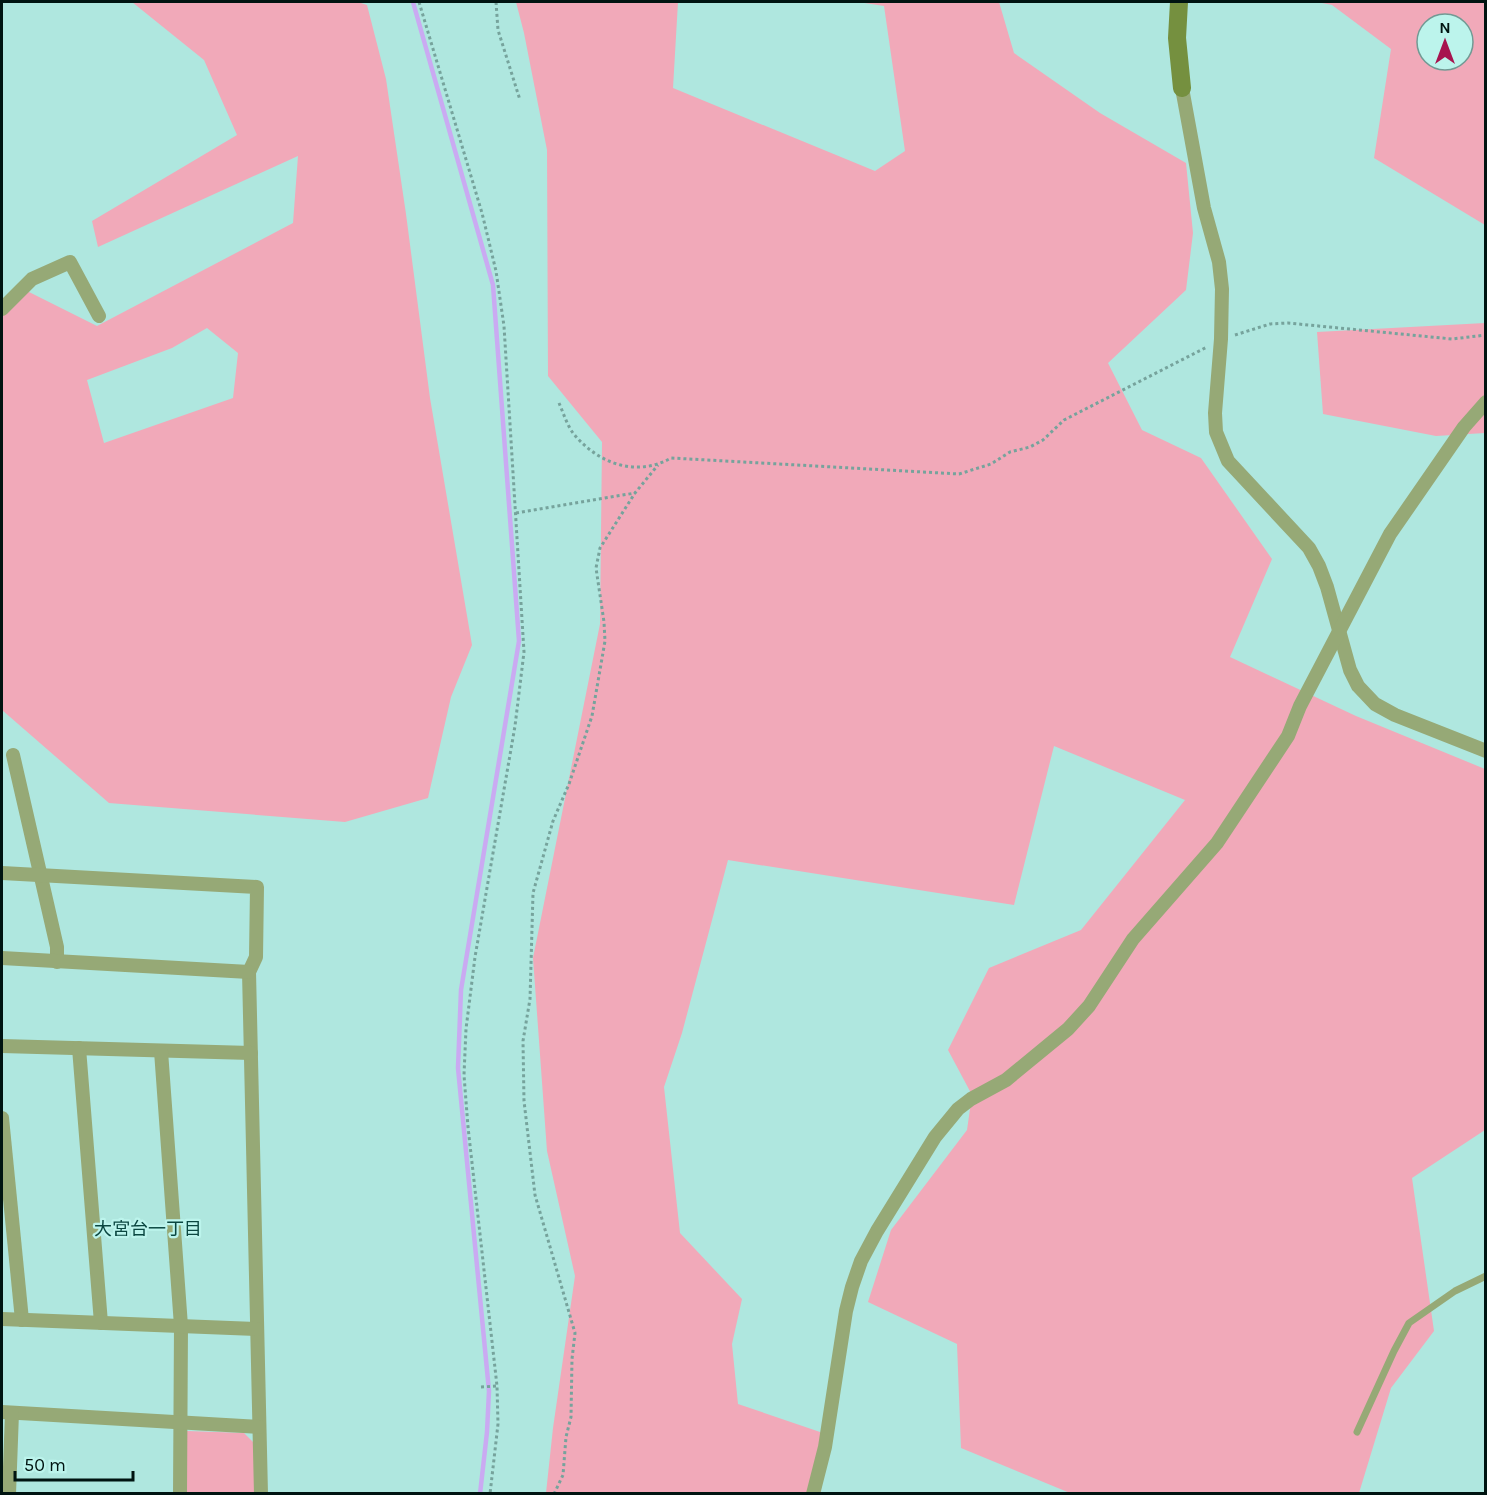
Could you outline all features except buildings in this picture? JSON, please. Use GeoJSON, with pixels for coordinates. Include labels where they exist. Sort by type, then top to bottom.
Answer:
{"type":"FeatureCollection","features":[{"type":"Feature","properties":{"kind":"street"},"geometry":{"type":"LineString","coordinates":[[1179,2],[1177,39],[1182,88],[1204,208],[1219,262],[1222,289],[1221,339],[1215,413],[1216,432],[1221,445],[1228,461],[1309,548],[1323,577],[1350,670],[1358,686],[1375,704],[1395,715],[1485,751]]}},
{"type":"Feature","properties":{"kind":"street"},"geometry":{"type":"LineString","coordinates":[[2,309],[32,279],[70,262],[99,316]]}},
{"type":"Feature","properties":{"kind":"street"},"geometry":{"type":"LineString","coordinates":[[813,1494],[825,1447],[848,1303],[861,1261],[934,1137],[970,1099],[1006,1080],[1068,1029],[1089,1006],[1132,939],[1217,843],[1288,736],[1300,706],[1390,534],[1464,427],[1485,402]]}},
{"type":"Feature","properties":{"kind":"street"},"geometry":{"type":"LineString","coordinates":[[13,755],[57,948],[57,962]]}},
{"type":"Feature","properties":{"kind":"street"},"geometry":{"type":"LineString","coordinates":[[2,873],[257,887],[256,957],[249,972],[261,1494]]}},
{"type":"Feature","properties":{"kind":"street"},"geometry":{"type":"LineString","coordinates":[[2,958],[249,972]]}},
{"type":"Feature","properties":{"kind":"street"},"geometry":{"type":"LineString","coordinates":[[2,1046],[251,1053]]}},
{"type":"Feature","properties":{"kind":"street"},"geometry":{"type":"LineString","coordinates":[[79,1048],[102,1323]]}},
{"type":"Feature","properties":{"kind":"street"},"geometry":{"type":"LineString","coordinates":[[162,1051],[181,1326],[180,1494]]}},
{"type":"Feature","properties":{"kind":"street"},"geometry":{"type":"LineString","coordinates":[[2,1118],[22,1320]]}},
{"type":"Feature","properties":{"kind":"street"},"geometry":{"type":"LineString","coordinates":[[2,1319],[257,1329]]}},
{"type":"Feature","properties":{"kind":"street"},"geometry":{"type":"LineString","coordinates":[[9,1494],[7,1412],[259,1426]]}},
{"type":"Feature","properties":{"kind":"lane"},"geometry":{"type":"LineString","coordinates":[[1357,1432],[1409,1323],[1455,1291],[1485,1276]]}},
{"type":"Feature","properties":{"kind":"path"},"geometry":{"type":"LineString","coordinates":[[419,2],[482,213],[496,271],[504,326],[524,652],[515,726],[475,957],[466,1029],[464,1075],[497,1386],[498,1424],[490,1494]]}},
{"type":"Feature","properties":{"kind":"path"},"geometry":{"type":"LineString","coordinates":[[496,2],[498,30],[520,100]]}},
{"type":"Feature","properties":{"kind":"path"},"geometry":{"type":"LineString","coordinates":[[554,1494],[563,1475],[566,1437],[571,1417],[575,1333],[535,1195],[524,1101],[523,1041],[530,999],[533,893],[553,820],[569,784],[594,709],[605,640],[596,568],[597,556],[605,537],[635,493],[658,465],[671,458],[959,474],[991,464],[1010,452],[1030,447],[1043,440],[1064,420],[1221,339],[1270,324],[1288,323],[1452,339],[1485,335]]}},
{"type":"Feature","properties":{"kind":"path"},"geometry":{"type":"LineString","coordinates":[[559,403],[572,432],[592,451],[611,464],[630,467],[658,465]]}},
{"type":"Feature","properties":{"kind":"path"},"geometry":{"type":"LineString","coordinates":[[516,513],[635,493]]}},
{"type":"Feature","properties":{"kind":"path"},"geometry":{"type":"LineString","coordinates":[[481,1387],[497,1386]]}},
{"type":"Feature","properties":{"kind":"shaded area"},"geometry":{"type":"Polygon","coordinates":[[[132,2],[358,2],[367,5],[386,79],[430,398],[472,645],[451,697],[428,798],[345,822],[109,803],[2,710],[2,314],[25,290],[97,326],[293,223],[298,156],[98,247],[92,221],[237,135],[204,60],[132,2]],[[207,328],[172,348],[87,380],[104,443],[233,398],[238,353],[207,328]]]}},
{"type":"Feature","properties":{"kind":"shaded area"},"geometry":{"type":"Polygon","coordinates":[[[516,2],[678,2],[673,88],[875,171],[905,151],[884,6],[858,2],[999,2],[1014,53],[1100,113],[1186,163],[1193,233],[1186,290],[1108,363],[1142,430],[1201,458],[1272,559],[1230,657],[1356,716],[1485,769],[1485,1130],[1412,1178],[1434,1331],[1391,1388],[1359,1493],[1070,1493],[961,1448],[957,1344],[868,1302],[891,1230],[967,1130],[972,1095],[948,1050],[989,968],[1081,930],[1185,800],[1054,746],[1014,905],[728,860],[682,1033],[664,1087],[680,1233],[742,1299],[732,1344],[738,1404],[823,1433],[821,1493],[546,1493],[575,1276],[547,1151],[533,958],[600,624],[602,442],[548,376],[547,150],[516,2]]]}},
{"type":"Feature","properties":{"kind":"shaded area"},"geometry":{"type":"Polygon","coordinates":[[[1317,2],[1485,2],[1485,225],[1374,158],[1391,49],[1332,5],[1317,2]]]}},
{"type":"Feature","properties":{"kind":"shaded area"},"geometry":{"type":"Polygon","coordinates":[[[1485,323],[1485,433],[1436,436],[1323,414],[1317,332],[1485,323]]]}},
{"type":"Feature","properties":{"kind":"shaded area"},"geometry":{"type":"Polygon","coordinates":[[[187,1431],[244,1433],[255,1444],[256,1493],[179,1494],[187,1431]]]}},
{"type":"Feature","properties":{"kind":"waterway"},"geometry":{"type":"LineString","coordinates":[[413,2],[493,285],[519,641],[461,990],[458,1068],[489,1391],[480,1494]]}},
{"type":"Feature","properties":{"kind":"district","name":"大宮台一丁目"},"geometry":{"type":"Point","coordinates":[148,1229]}}]}
